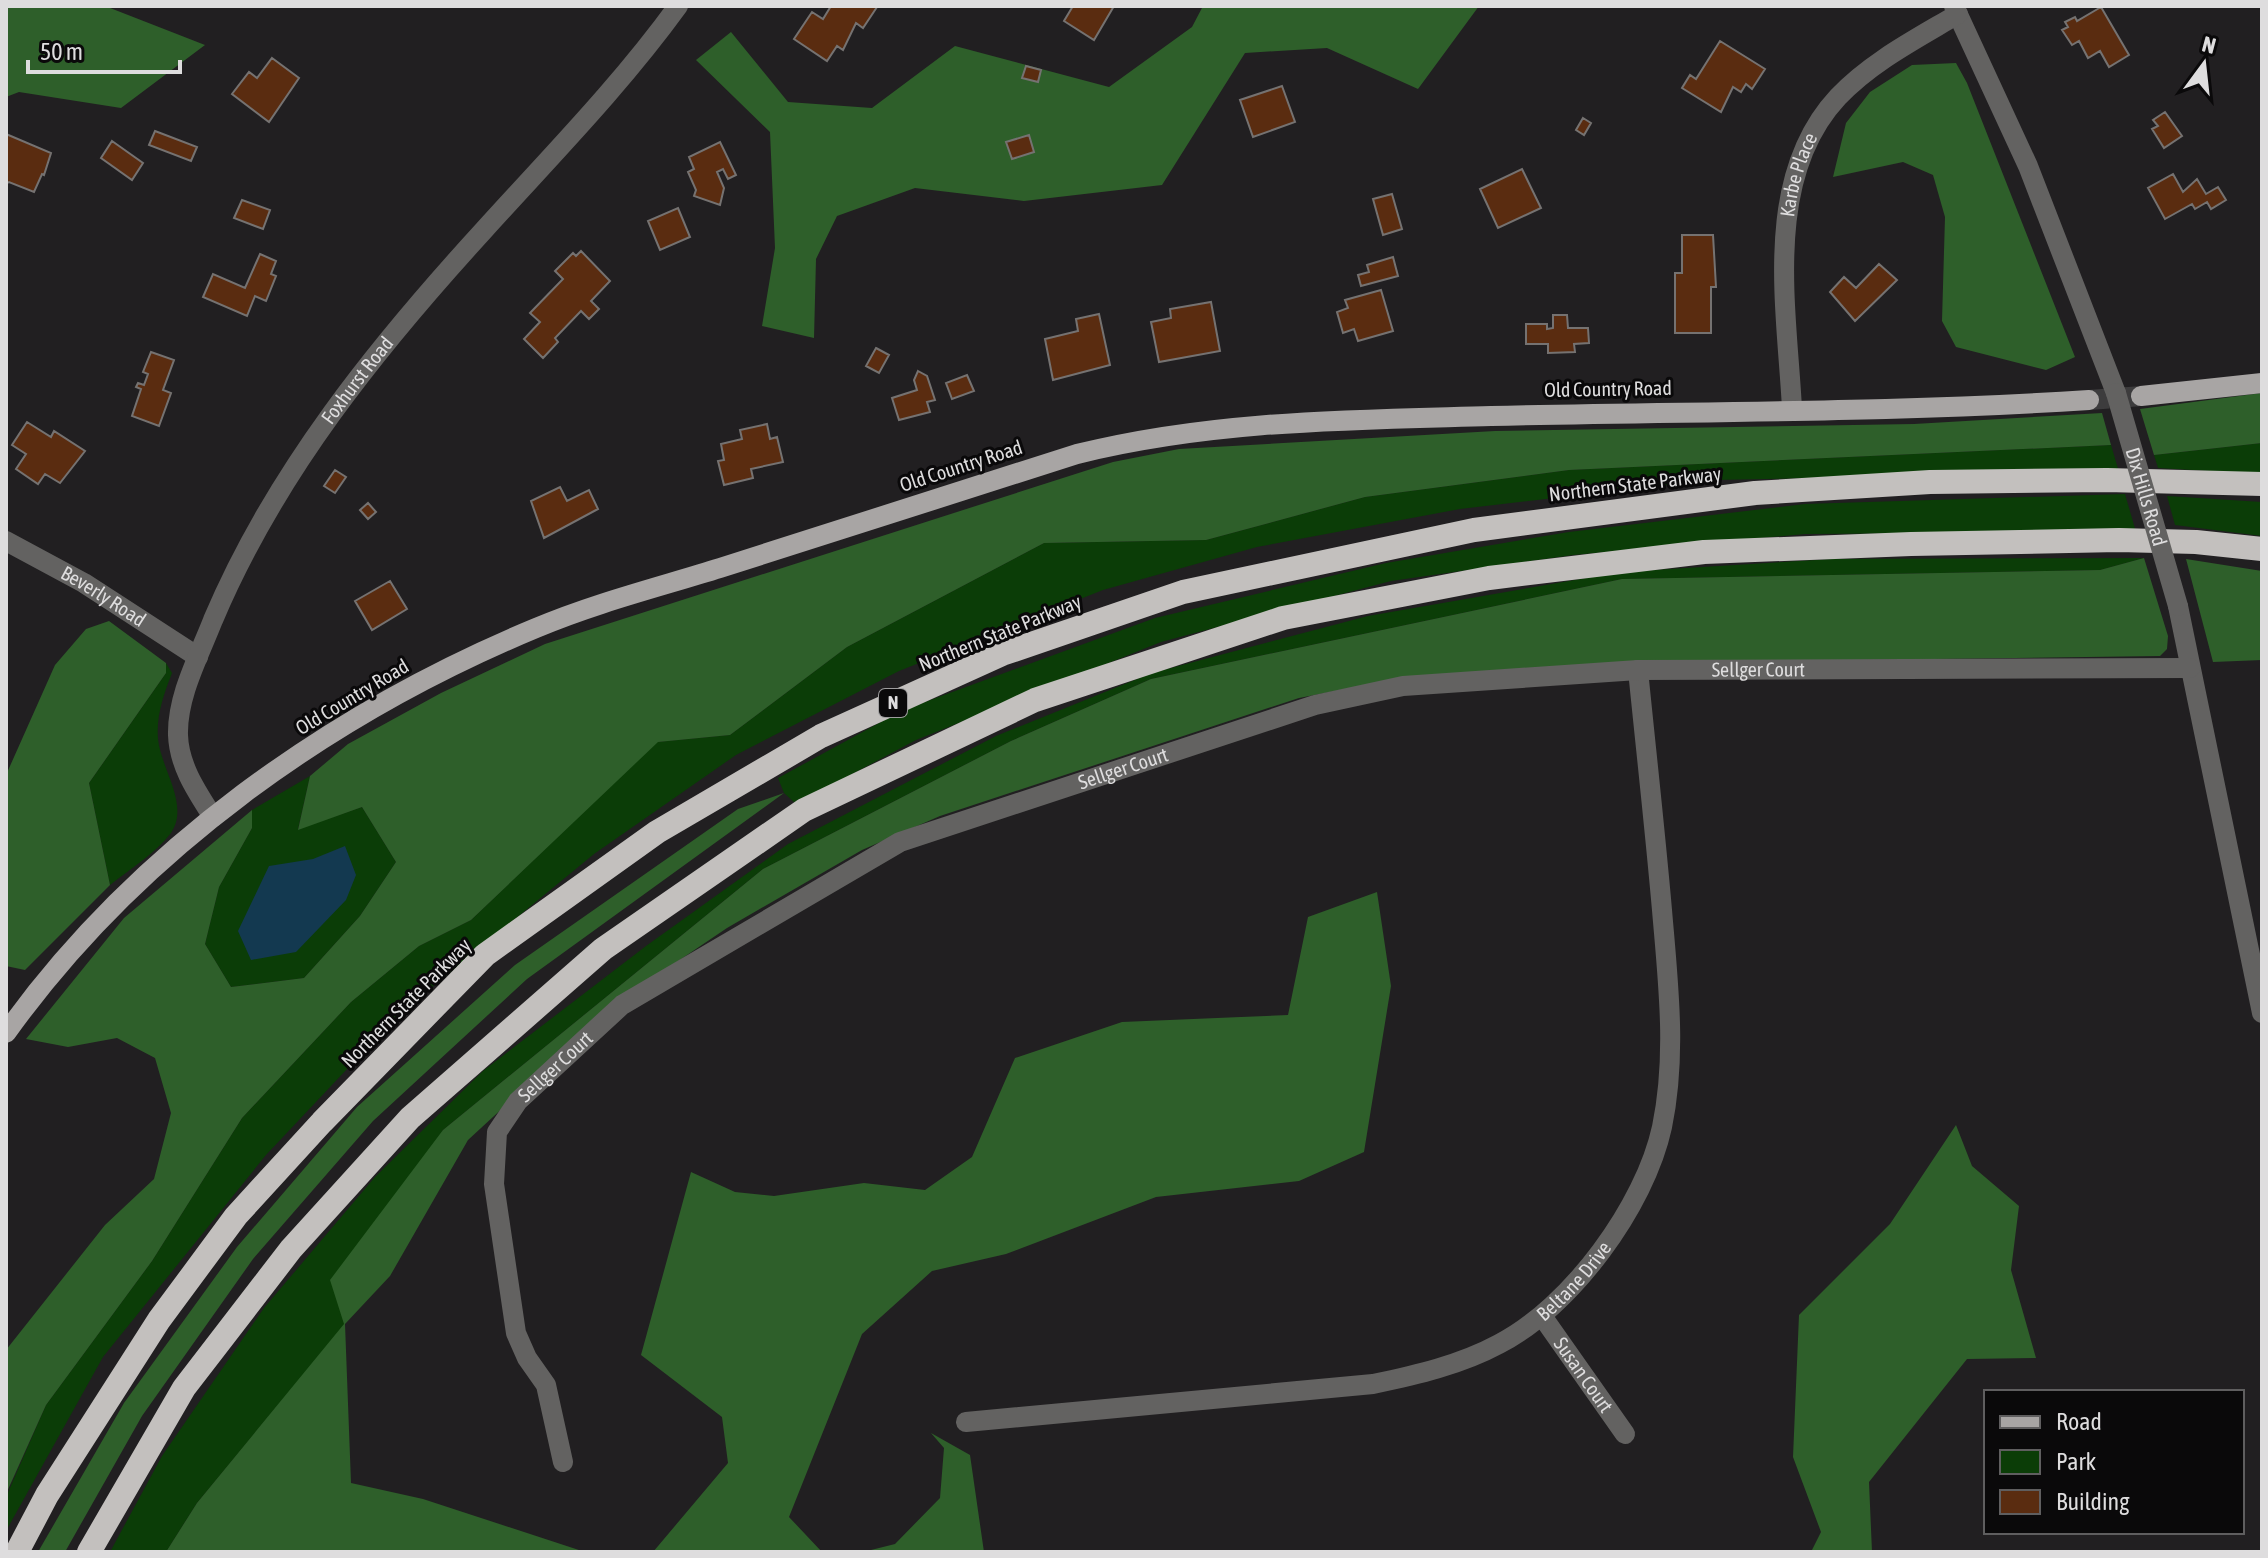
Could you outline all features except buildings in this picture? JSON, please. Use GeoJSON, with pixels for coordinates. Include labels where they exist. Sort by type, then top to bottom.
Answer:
{"type":"FeatureCollection","features":[{"type":"Feature","properties":{"kind":"highway","name":"Northern State Parkway"},"geometry":{"type":"LineString","coordinates":[[17,1552],[47,1495],[159,1320],[236,1216],[322,1122],[485,955],[657,832],[821,736],[1002,654],[1153,601],[1372,550],[1474,530],[1755,493],[1930,482],[2107,480],[2262,484]]}},
{"type":"Feature","properties":{"kind":"highway"},"geometry":{"type":"LineString","coordinates":[[89,1552],[184,1388],[291,1249],[410,1118],[603,949],[804,810],[1035,700],[1283,618],[1489,578],[1704,552],[1911,544],[2119,540],[2262,549]]}},
{"type":"Feature","properties":{"kind":"main road"},"geometry":{"type":"LineString","coordinates":[[2141,396],[2262,383]]}},
{"type":"Feature","properties":{"kind":"main road","name":"Old Country Road"},"geometry":{"type":"LineString","coordinates":[[6,1033],[109,910],[213,817],[335,732],[408,689],[537,628],[1077,454],[1145,437],[1300,421],[2089,400]]}},
{"type":"Feature","properties":{"kind":"street","name":"Foxhurst Road"},"geometry":{"type":"LineString","coordinates":[[213,817],[191,781],[178,735],[183,699],[198,657],[248,545],[273,499],[317,433],[424,296],[570,136],[678,6]]}},
{"type":"Feature","properties":{"kind":"street","name":"Dix Hills Road"},"geometry":{"type":"LineString","coordinates":[[1956,10],[2028,166],[2116,393],[2178,606],[2257,952],[2262,1013]]}},
{"type":"Feature","properties":{"kind":"street","name":"Karbe Place"},"geometry":{"type":"LineString","coordinates":[[1792,409],[1785,241],[1798,167],[1813,131],[1837,98],[1867,71],[1956,10]]}},
{"type":"Feature","properties":{"kind":"street","name":"Beverly Road"},"geometry":{"type":"LineString","coordinates":[[6,541],[84,583],[198,657]]}},
{"type":"Feature","properties":{"kind":"street","name":"Sellger Court"},"geometry":{"type":"LineString","coordinates":[[563,1462],[546,1385],[527,1358],[516,1333],[494,1184],[497,1132],[518,1101],[622,1005],[900,842],[1315,705],[1403,686],[1638,670],[2190,668]]}},
{"type":"Feature","properties":{"kind":"street","name":"Beltane Drive"},"geometry":{"type":"LineString","coordinates":[[966,1422],[1373,1384],[1436,1370],[1500,1344],[1542,1316],[1603,1250],[1641,1187],[1662,1129],[1670,1065],[1669,993],[1638,670]]}},
{"type":"Feature","properties":{"kind":"street","name":"Susan Court"},"geometry":{"type":"LineString","coordinates":[[1542,1316],[1625,1434]]}},
{"type":"Feature","properties":{"kind":"green space"},"geometry":{"type":"Polygon","coordinates":[[[6,6],[105,6],[205,45],[121,108],[19,92],[6,97],[6,6]]]}},
{"type":"Feature","properties":{"kind":"green space"},"geometry":{"type":"Polygon","coordinates":[[[1203,6],[1479,6],[1418,89],[1327,48],[1245,53],[1162,185],[1024,201],[915,188],[837,216],[816,259],[814,338],[762,326],[775,248],[770,132],[696,60],[731,32],[788,102],[872,108],[955,46],[1109,87],[1192,27],[1203,6]]]}},
{"type":"Feature","properties":{"kind":"green space"},"geometry":{"type":"Polygon","coordinates":[[[1956,63],[1967,83],[2075,357],[2046,370],[1956,347],[1942,321],[1945,217],[1933,175],[1903,162],[1833,177],[1846,123],[1870,92],[1912,65],[1956,63]]]}},
{"type":"Feature","properties":{"kind":"green space"},"geometry":{"type":"Polygon","coordinates":[[[2262,393],[2262,443],[2154,455],[2140,409],[2262,393]]]}},
{"type":"Feature","properties":{"kind":"green space"},"geometry":{"type":"Polygon","coordinates":[[[2102,413],[2111,445],[1569,470],[1365,497],[1206,540],[1044,543],[847,647],[730,735],[658,742],[471,920],[419,946],[351,1002],[242,1118],[152,1261],[46,1405],[6,1494],[6,1350],[105,1225],[154,1179],[171,1113],[155,1058],[117,1038],[68,1047],[26,1039],[124,918],[252,810],[252,828],[219,887],[205,944],[231,987],[304,978],[360,916],[396,862],[362,807],[298,830],[310,776],[348,744],[441,693],[545,644],[1113,462],[1179,449],[1495,431],[1914,424],[2102,413]]]}},
{"type":"Feature","properties":{"kind":"green space"},"geometry":{"type":"Polygon","coordinates":[[[2262,443],[2262,474],[2158,468],[2154,455],[2262,443]]]}},
{"type":"Feature","properties":{"kind":"green space"},"geometry":{"type":"Polygon","coordinates":[[[2111,445],[2119,472],[1711,480],[1460,509],[1257,547],[1103,590],[899,671],[736,755],[594,854],[397,1016],[266,1155],[103,1357],[6,1531],[6,1497],[46,1405],[152,1261],[242,1118],[351,1002],[419,946],[471,920],[657,742],[730,735],[847,647],[1044,543],[1206,540],[1365,497],[1569,470],[2111,445]]]}},
{"type":"Feature","properties":{"kind":"green space"},"geometry":{"type":"Polygon","coordinates":[[[2125,494],[2136,532],[1805,534],[1573,555],[1391,581],[1161,642],[916,740],[796,804],[784,793],[778,778],[903,710],[1155,618],[1386,563],[1569,532],[1805,504],[2125,494]]]}},
{"type":"Feature","properties":{"kind":"green space"},"geometry":{"type":"Polygon","coordinates":[[[2167,496],[2262,502],[2262,536],[2175,525],[2167,496]]]}},
{"type":"Feature","properties":{"kind":"green space"},"geometry":{"type":"Polygon","coordinates":[[[2144,558],[2100,570],[1622,579],[1151,679],[1011,741],[763,869],[443,1130],[345,1324],[197,1503],[166,1552],[110,1552],[162,1456],[264,1308],[375,1177],[483,1071],[646,946],[788,844],[996,736],[1152,673],[1368,616],[1621,572],[1833,559],[2144,558]]]}},
{"type":"Feature","properties":{"kind":"green space"},"geometry":{"type":"Polygon","coordinates":[[[2144,558],[2168,636],[2167,649],[2160,656],[1705,662],[1382,682],[1299,698],[940,816],[862,850],[727,928],[619,1001],[468,1140],[390,1276],[345,1324],[351,1483],[423,1499],[585,1552],[166,1552],[197,1503],[344,1324],[330,1280],[443,1130],[763,869],[1011,741],[1151,679],[1622,579],[2100,570],[2144,558]]]}},
{"type":"Feature","properties":{"kind":"green space"},"geometry":{"type":"Polygon","coordinates":[[[2186,559],[2262,571],[2262,660],[2213,662],[2186,559]]]}},
{"type":"Feature","properties":{"kind":"green space"},"geometry":{"type":"Polygon","coordinates":[[[109,621],[166,663],[166,673],[89,783],[110,885],[25,970],[6,966],[6,775],[55,665],[86,629],[109,621]]]}},
{"type":"Feature","properties":{"kind":"green space"},"geometry":{"type":"Polygon","coordinates":[[[166,663],[172,673],[159,713],[158,739],[176,799],[176,822],[158,847],[110,885],[89,783],[166,673],[166,663]]]}},
{"type":"Feature","properties":{"kind":"green space"},"geometry":{"type":"Polygon","coordinates":[[[310,776],[298,829],[362,807],[396,862],[360,916],[304,978],[231,987],[205,944],[219,887],[252,828],[252,810],[310,776]]]}},
{"type":"Feature","properties":{"kind":"green space"},"geometry":{"type":"Polygon","coordinates":[[[784,793],[527,979],[373,1121],[253,1259],[142,1416],[65,1552],[38,1552],[124,1403],[237,1247],[357,1107],[515,965],[738,809],[784,793]]]}},
{"type":"Feature","properties":{"kind":"green space"},"geometry":{"type":"Polygon","coordinates":[[[1377,892],[1391,986],[1364,1152],[1299,1181],[1156,1197],[1006,1254],[932,1271],[862,1334],[789,1517],[822,1552],[653,1552],[728,1463],[722,1417],[641,1355],[691,1172],[735,1192],[774,1196],[864,1183],[925,1190],[972,1157],[1015,1058],[1122,1022],[1288,1015],[1308,917],[1377,892]]]}},
{"type":"Feature","properties":{"kind":"green space"},"geometry":{"type":"Polygon","coordinates":[[[1956,1125],[1972,1166],[2019,1206],[2011,1270],[2036,1358],[1967,1359],[1869,1482],[1872,1552],[1811,1552],[1821,1532],[1793,1457],[1799,1315],[1890,1224],[1956,1125]]]}},
{"type":"Feature","properties":{"kind":"green space"},"geometry":{"type":"Polygon","coordinates":[[[931,1433],[970,1455],[984,1552],[863,1552],[895,1544],[940,1498],[944,1448],[931,1433]]]}},
{"type":"Feature","properties":{"kind":"water"},"geometry":{"type":"Polygon","coordinates":[[[345,846],[356,875],[346,900],[296,952],[251,960],[238,931],[269,866],[313,859],[345,846]]]}},
{"type":"Feature","properties":{"kind":"tunnel"},"geometry":{"type":"LineString","coordinates":[[2089,400],[2141,396]]}}]}
